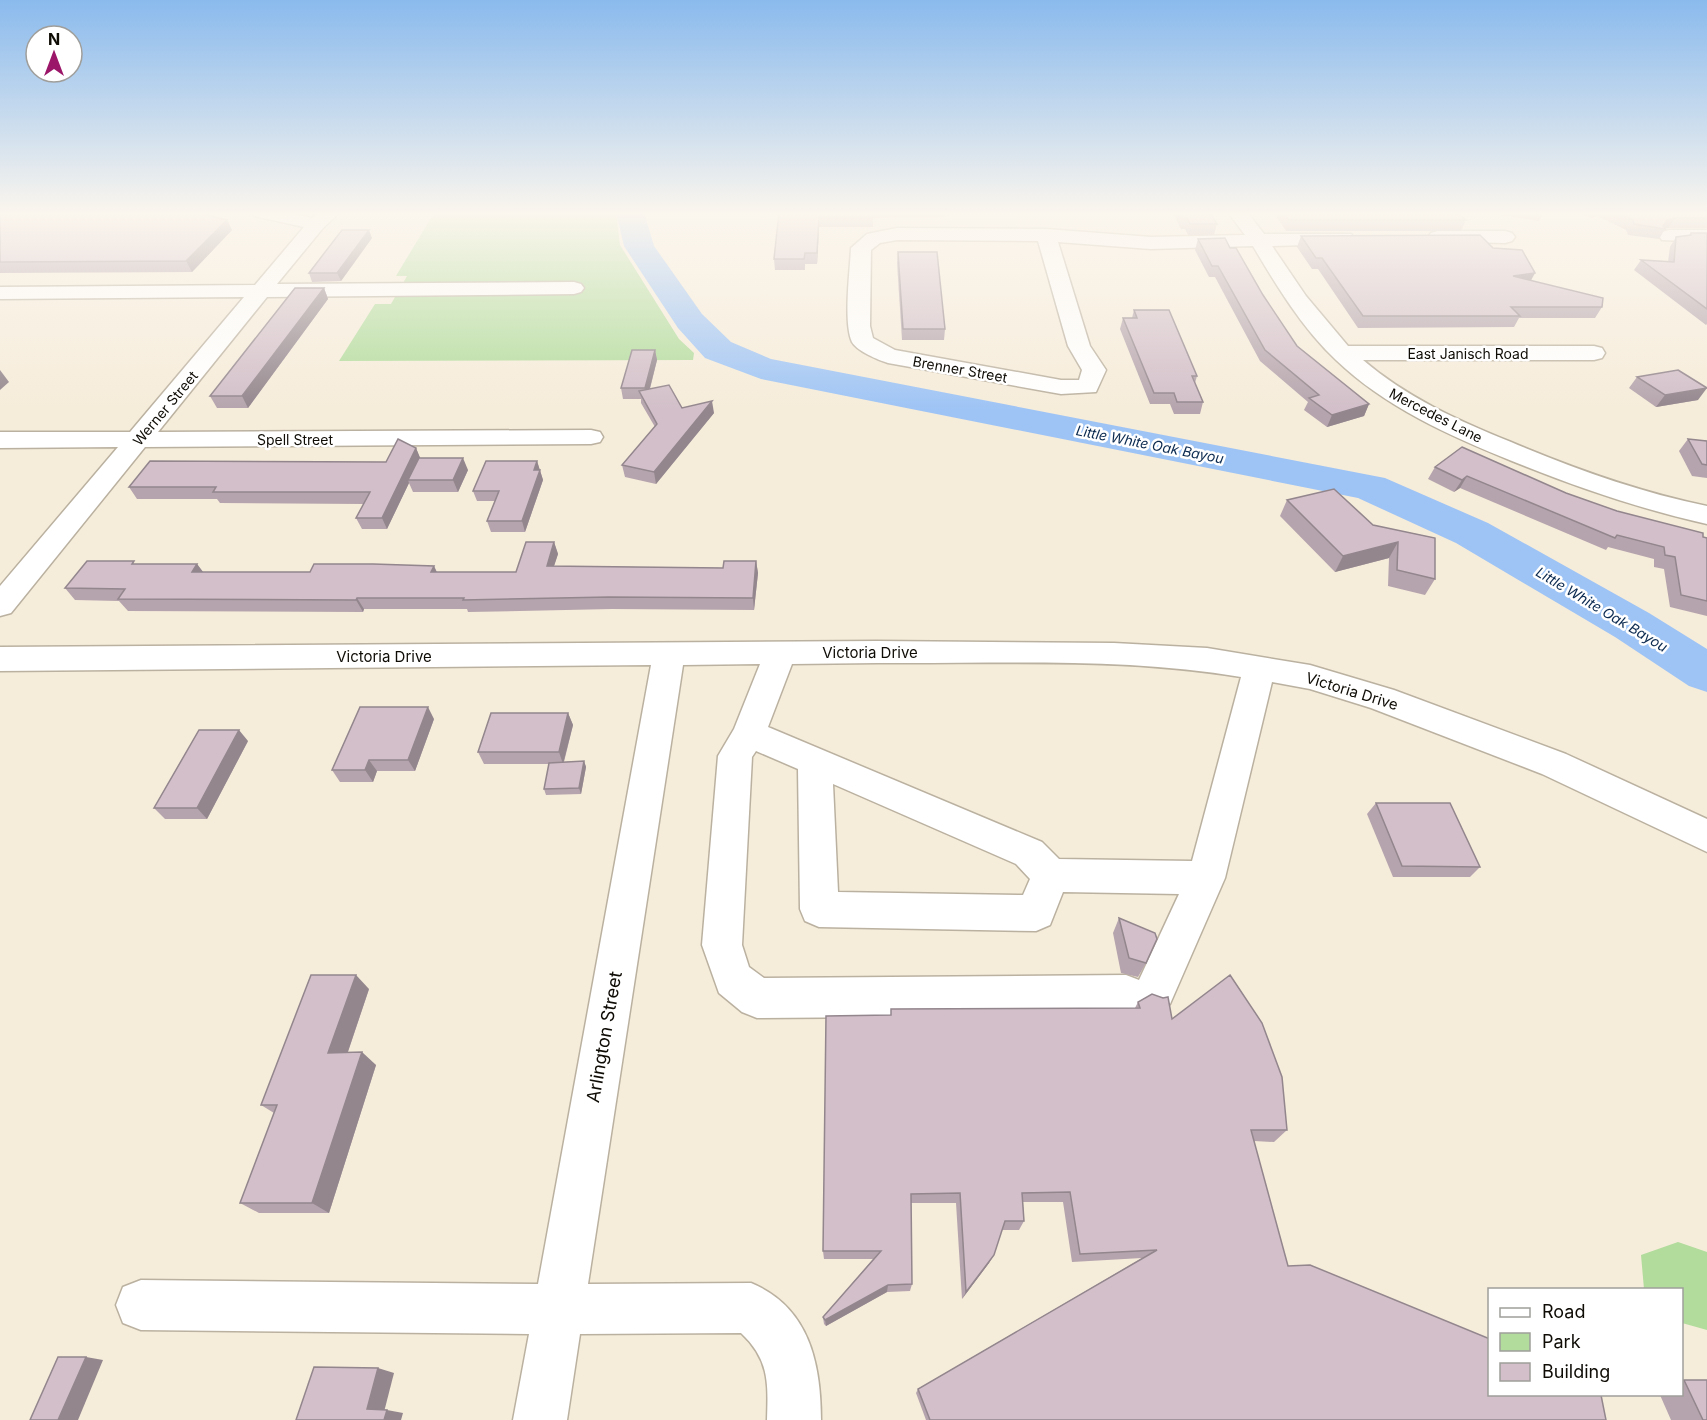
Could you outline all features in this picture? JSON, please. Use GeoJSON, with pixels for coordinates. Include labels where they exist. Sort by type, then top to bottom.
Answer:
{"type":"FeatureCollection","features":[{"type":"Feature","properties":{"kind":"street","name":"Werner Street"},"geometry":{"type":"LineString","coordinates":[[0,606],[273,278]]}},
{"type":"Feature","properties":{"kind":"street","name":"Brenner Street"},"geometry":{"type":"LineString","coordinates":[[860,278],[859,326],[863,341],[888,356],[1061,387],[1088,387],[1094,370],[1079,346],[1059,278]]}},
{"type":"Feature","properties":{"kind":"street","name":"Mercedes Lane"},"geometry":{"type":"LineString","coordinates":[[1284,278],[1342,353],[1379,386],[1419,409],[1474,436],[1560,473],[1604,488],[1707,515]]}},
{"type":"Feature","properties":{"kind":"street"},"geometry":{"type":"LineString","coordinates":[[0,293],[574,288]]}},
{"type":"Feature","properties":{"kind":"street","name":"East Janisch Road"},"geometry":{"type":"LineString","coordinates":[[1342,353],[1594,353]]}},
{"type":"Feature","properties":{"kind":"street","name":"Spell Street"},"geometry":{"type":"LineString","coordinates":[[0,440],[591,437]]}},
{"type":"Feature","properties":{"kind":"street"},"geometry":{"type":"LineString","coordinates":[[780,653],[749,733],[735,756],[722,945],[733,979],[758,998],[1141,993],[1206,878],[1259,669]]}},
{"type":"Feature","properties":{"kind":"street","name":"Victoria Drive"},"geometry":{"type":"LineString","coordinates":[[0,659],[780,653],[1114,654],[1207,660],[1310,677],[1382,699],[1554,764],[1707,836]]}},
{"type":"Feature","properties":{"kind":"street","name":"Arlington Street"},"geometry":{"type":"LineString","coordinates":[[540,1420],[669,654]]}},
{"type":"Feature","properties":{"kind":"street"},"geometry":{"type":"LineString","coordinates":[[749,733],[1029,853],[1050,875],[1206,878]]}},
{"type":"Feature","properties":{"kind":"street"},"geometry":{"type":"LineString","coordinates":[[815,762],[819,909],[1036,913],[1050,875]]}},
{"type":"Feature","properties":{"kind":"street"},"geometry":{"type":"LineString","coordinates":[[141,1305],[558,1309],[750,1308],[772,1325],[787,1350],[794,1385],[794,1420]]}},
{"type":"Feature","properties":{"kind":"green space"},"geometry":{"type":"Polygon","coordinates":[[[406,278],[641,278],[679,339],[694,353],[693,360],[339,361],[375,304],[391,304],[406,278]]]}},
{"type":"Feature","properties":{"kind":"green space"},"geometry":{"type":"Polygon","coordinates":[[[1678,1242],[1707,1252],[1707,1330],[1683,1323],[1683,1288],[1644,1288],[1641,1255],[1678,1242]]]}},
{"type":"Feature","properties":{"kind":"building"},"geometry":{"type":"Polygon","coordinates":[[[900,278],[940,278],[945,329],[903,329],[900,278]]]}},
{"type":"Feature","properties":{"kind":"building"},"geometry":{"type":"Polygon","coordinates":[[[1225,278],[1253,278],[1297,346],[1369,404],[1332,415],[1309,398],[1319,395],[1265,350],[1225,278]]]}},
{"type":"Feature","properties":{"kind":"building"},"geometry":{"type":"Polygon","coordinates":[[[1336,278],[1522,278],[1603,298],[1602,307],[1511,307],[1520,316],[1363,316],[1336,278]]]}},
{"type":"Feature","properties":{"kind":"building"},"geometry":{"type":"Polygon","coordinates":[[[1666,278],[1707,278],[1707,309],[1666,278]]]}},
{"type":"Feature","properties":{"kind":"building"},"geometry":{"type":"Polygon","coordinates":[[[295,288],[324,288],[242,396],[210,396],[295,288]]]}},
{"type":"Feature","properties":{"kind":"building"},"geometry":{"type":"Polygon","coordinates":[[[1134,310],[1169,310],[1197,376],[1192,376],[1203,402],[1177,402],[1174,393],[1154,393],[1123,318],[1137,318],[1134,310]]]}},
{"type":"Feature","properties":{"kind":"building"},"geometry":{"type":"Polygon","coordinates":[[[632,350],[655,350],[645,388],[621,388],[632,350]]]}},
{"type":"Feature","properties":{"kind":"building"},"geometry":{"type":"Polygon","coordinates":[[[1678,370],[1707,388],[1665,395],[1637,377],[1678,370]]]}},
{"type":"Feature","properties":{"kind":"building"},"geometry":{"type":"Polygon","coordinates":[[[669,385],[682,408],[712,401],[654,472],[622,465],[657,424],[639,391],[669,385]]]}},
{"type":"Feature","properties":{"kind":"building"},"geometry":{"type":"Polygon","coordinates":[[[398,439],[416,448],[382,518],[356,518],[370,492],[213,492],[216,487],[129,487],[150,461],[386,462],[398,439]]]}},
{"type":"Feature","properties":{"kind":"building"},"geometry":{"type":"Polygon","coordinates":[[[1688,439],[1707,441],[1707,465],[1702,464],[1688,439]]]}},
{"type":"Feature","properties":{"kind":"building"},"geometry":{"type":"Polygon","coordinates":[[[1462,447],[1566,493],[1617,511],[1703,533],[1703,537],[1707,538],[1707,601],[1681,595],[1675,557],[1665,555],[1664,547],[1617,535],[1615,538],[1467,476],[1462,480],[1435,467],[1462,447]]]}},
{"type":"Feature","properties":{"kind":"building"},"geometry":{"type":"Polygon","coordinates":[[[419,458],[463,458],[453,480],[408,480],[419,458]]]}},
{"type":"Feature","properties":{"kind":"building"},"geometry":{"type":"Polygon","coordinates":[[[486,461],[537,461],[534,470],[540,470],[522,521],[487,521],[499,491],[473,491],[486,461]]]}},
{"type":"Feature","properties":{"kind":"building"},"geometry":{"type":"Polygon","coordinates":[[[1334,489],[1373,525],[1435,538],[1435,579],[1397,570],[1398,542],[1343,556],[1287,500],[1334,489]]]}},
{"type":"Feature","properties":{"kind":"building"},"geometry":{"type":"Polygon","coordinates":[[[526,542],[554,542],[547,566],[723,568],[724,561],[756,561],[753,598],[118,599],[125,589],[65,588],[87,561],[197,564],[192,572],[310,572],[314,564],[373,564],[434,566],[431,572],[516,572],[526,542]]]}},
{"type":"Feature","properties":{"kind":"building"},"geometry":{"type":"Polygon","coordinates":[[[360,707],[428,707],[408,760],[369,760],[365,770],[332,770],[360,707]]]}},
{"type":"Feature","properties":{"kind":"building"},"geometry":{"type":"Polygon","coordinates":[[[491,713],[568,713],[559,752],[478,752],[491,713]]]}},
{"type":"Feature","properties":{"kind":"building"},"geometry":{"type":"Polygon","coordinates":[[[199,730],[239,730],[197,808],[154,808],[199,730]]]}},
{"type":"Feature","properties":{"kind":"building"},"geometry":{"type":"Polygon","coordinates":[[[584,761],[579,788],[544,789],[549,763],[584,761]]]}},
{"type":"Feature","properties":{"kind":"building"},"geometry":{"type":"Polygon","coordinates":[[[1376,803],[1450,803],[1480,867],[1402,866],[1376,803]]]}},
{"type":"Feature","properties":{"kind":"building"},"geometry":{"type":"Polygon","coordinates":[[[1119,918],[1155,933],[1157,939],[1146,963],[1129,958],[1119,918]]]}},
{"type":"Feature","properties":{"kind":"building"},"geometry":{"type":"Polygon","coordinates":[[[311,975],[356,975],[328,1053],[362,1052],[312,1203],[240,1203],[277,1105],[261,1105],[311,975]]]}},
{"type":"Feature","properties":{"kind":"building"},"geometry":{"type":"Polygon","coordinates":[[[1230,975],[1262,1023],[1282,1077],[1287,1130],[1251,1130],[1288,1266],[1310,1265],[1488,1338],[1488,1396],[1601,1396],[1606,1420],[930,1420],[918,1389],[1157,1250],[1080,1254],[1070,1192],[1022,1193],[1024,1221],[1005,1221],[994,1255],[966,1292],[960,1193],[911,1194],[912,1284],[888,1285],[825,1320],[823,1317],[881,1251],[823,1251],[826,1016],[891,1015],[891,1009],[1140,1008],[1138,1002],[1152,994],[1163,998],[1168,997],[1172,1019],[1230,975]]]}},
{"type":"Feature","properties":{"kind":"building"},"geometry":{"type":"Polygon","coordinates":[[[58,1357],[86,1357],[58,1420],[30,1420],[58,1357]]]}},
{"type":"Feature","properties":{"kind":"building"},"geometry":{"type":"Polygon","coordinates":[[[314,1367],[378,1368],[367,1409],[387,1410],[384,1420],[296,1420],[314,1367]]]}},
{"type":"Feature","properties":{"kind":"building"},"geometry":{"type":"Polygon","coordinates":[[[1684,1380],[1707,1380],[1707,1420],[1703,1420],[1684,1380]]]}},
{"type":"Feature","properties":{"kind":"waterway","name":"Little White Oak Bayou"},"geometry":{"type":"LineString","coordinates":[[661,278],[690,321],[718,350],[761,368],[1370,487],[1472,533],[1632,625],[1707,673]]}}]}
